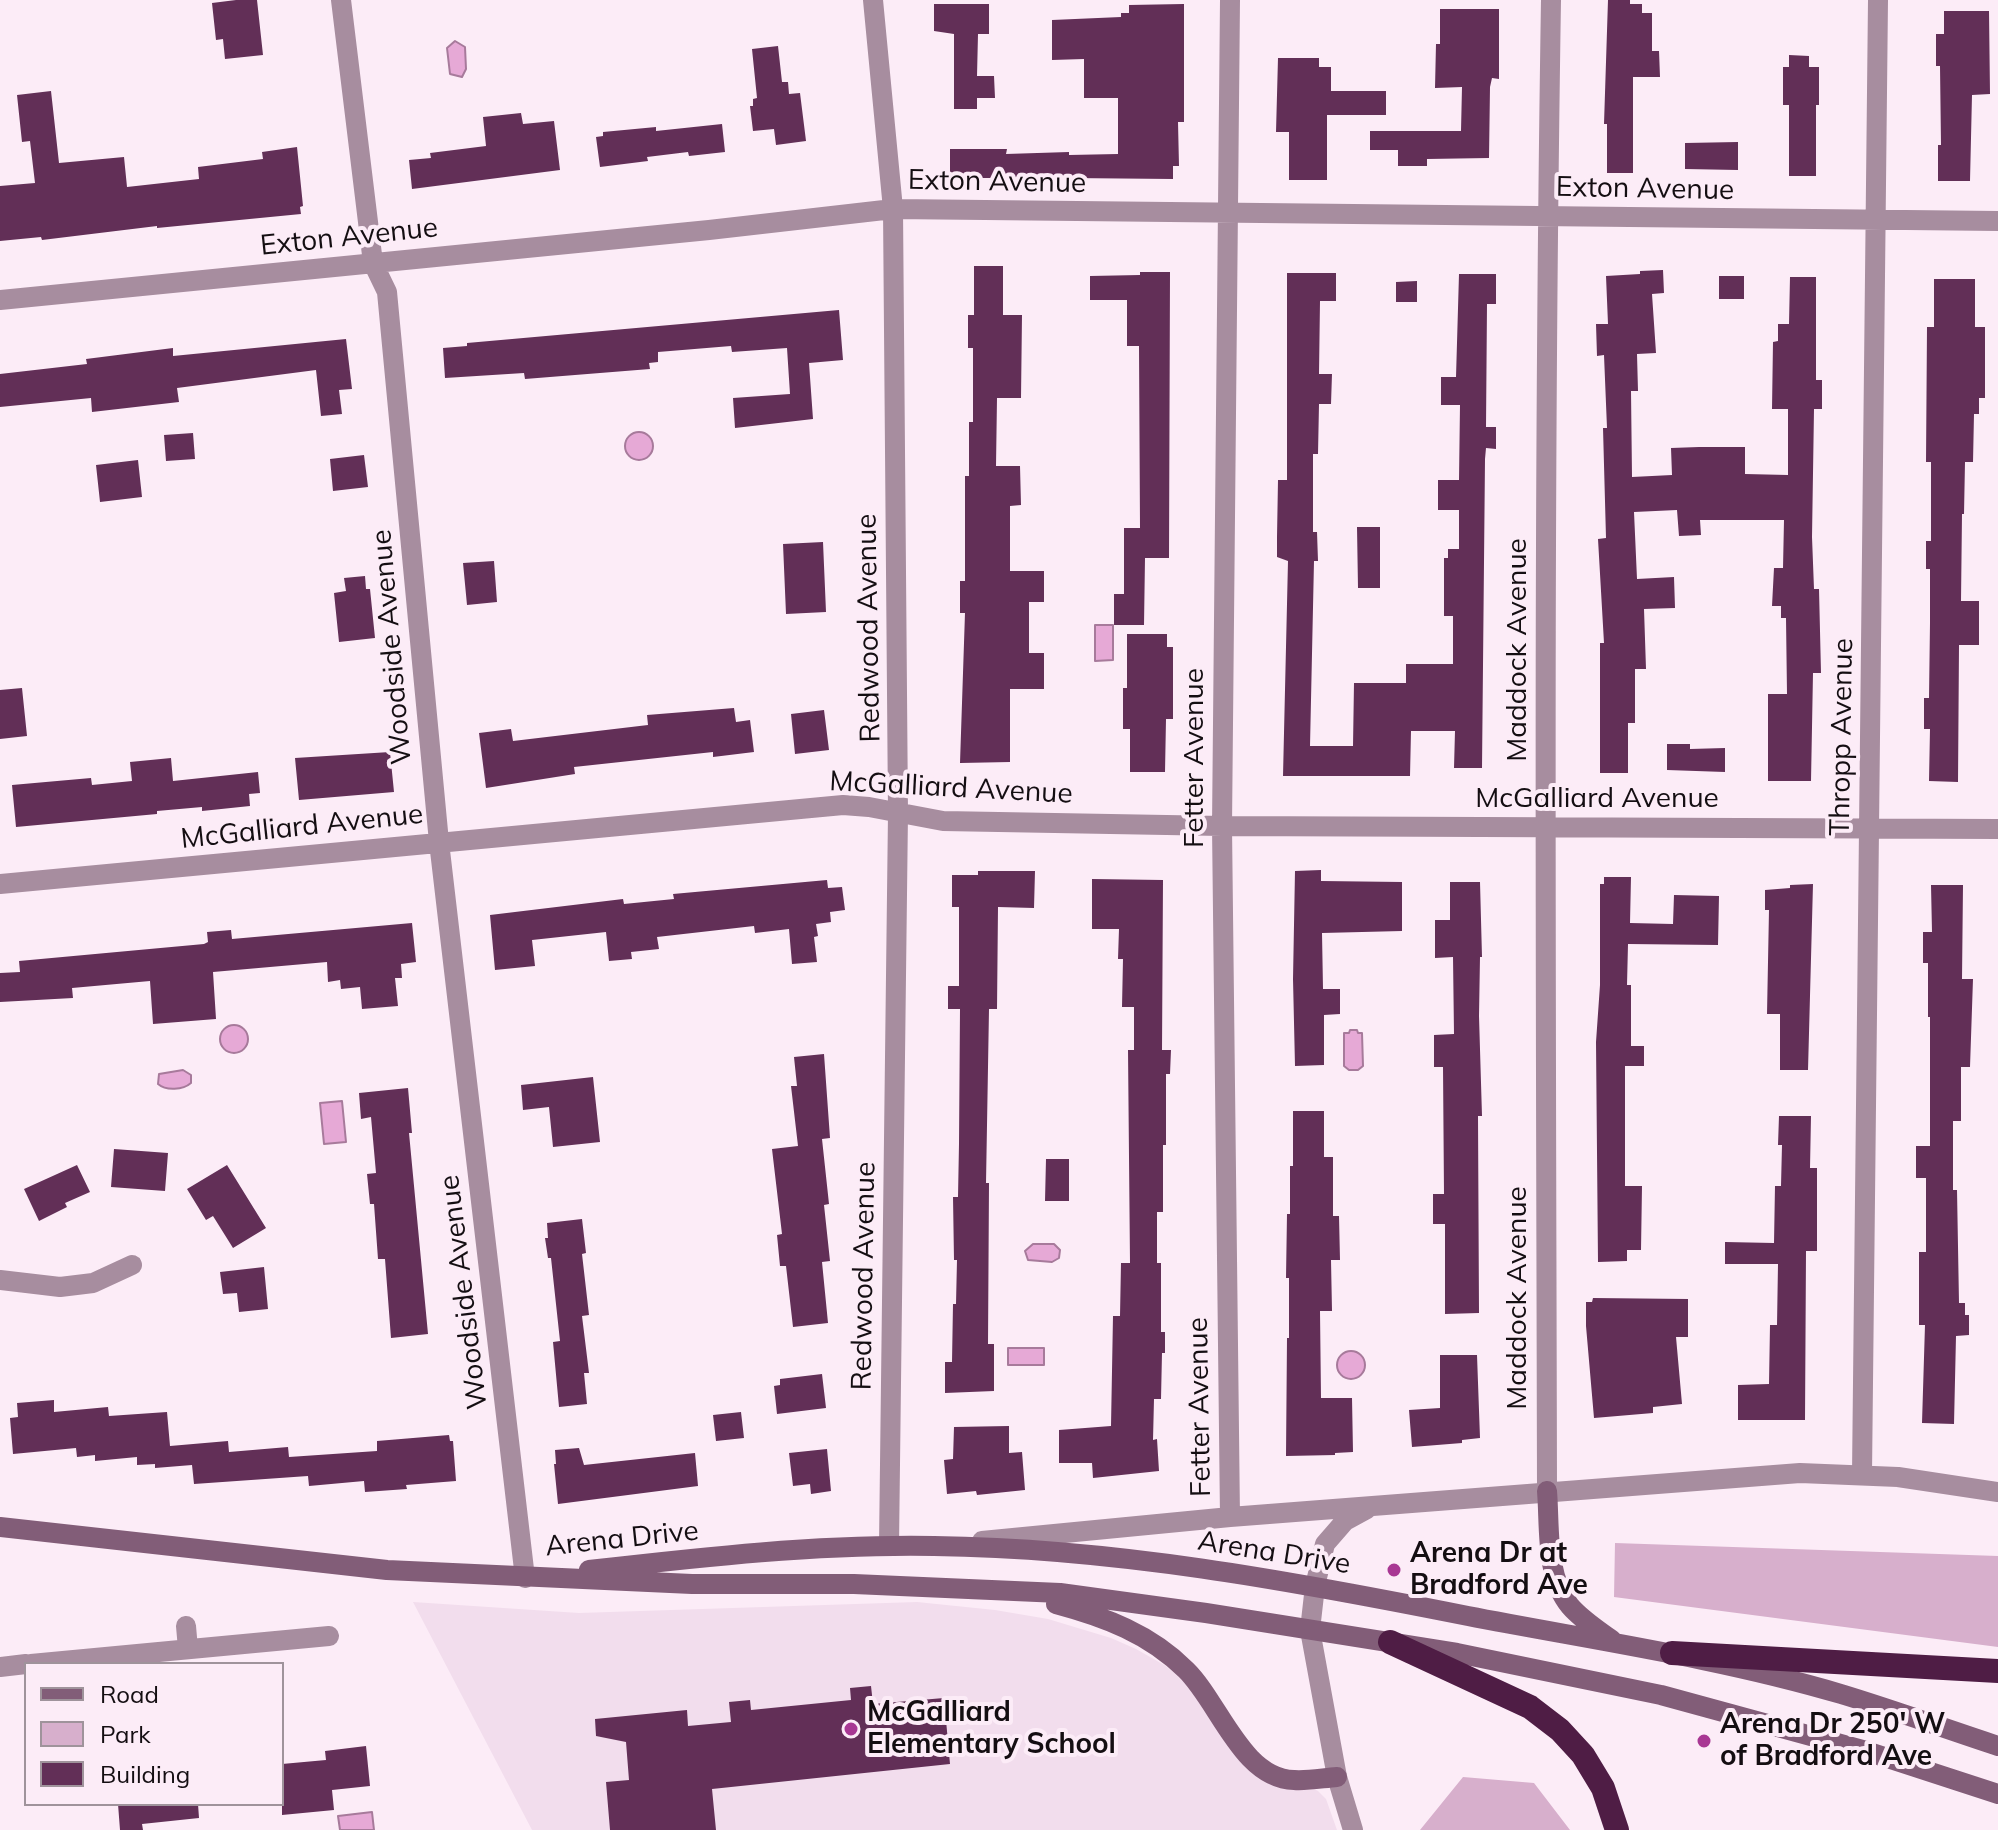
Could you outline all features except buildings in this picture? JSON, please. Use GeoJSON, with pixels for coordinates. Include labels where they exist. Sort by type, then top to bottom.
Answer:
{"type":"FeatureCollection","features":[{"type":"Feature","properties":{"kind":"highway"},"geometry":{"type":"LineString","coordinates":[[1390,1642],[1530,1707],[1560,1730],[1583,1755],[1603,1788],[1617,1830]]}},
{"type":"Feature","properties":{"kind":"highway"},"geometry":{"type":"LineString","coordinates":[[1672,1653],[1998,1671]]}},
{"type":"Feature","properties":{"kind":"main road"},"geometry":{"type":"LineString","coordinates":[[1547,1491],[1553,1565],[1558,1586],[1579,1616],[1620,1646]]}},
{"type":"Feature","properties":{"kind":"main road","name":"Arena Drive"},"geometry":{"type":"LineString","coordinates":[[0,1527],[387,1570],[692,1584],[854,1584],[1060,1593],[1457,1653],[1661,1695],[1866,1751],[1998,1794]]}},
{"type":"Feature","properties":{"kind":"main road","name":"Arena Drive"},"geometry":{"type":"LineString","coordinates":[[525,1578],[698,1557],[889,1545],[1035,1549],[1141,1560],[1315,1586],[1620,1646],[1672,1653],[1840,1694],[1998,1746]]}},
{"type":"Feature","properties":{"kind":"main road"},"geometry":{"type":"LineString","coordinates":[[1010,1591],[1088,1612],[1125,1626],[1156,1644],[1186,1670],[1210,1697],[1252,1761],[1271,1773],[1291,1780],[1337,1777]]}},
{"type":"Feature","properties":{"kind":"street","name":"Woodside Avenue"},"geometry":{"type":"LineString","coordinates":[[341,0],[373,263],[387,292],[439,842],[525,1578]]}},
{"type":"Feature","properties":{"kind":"street","name":"Redwood Avenue"},"geometry":{"type":"LineString","coordinates":[[873,0],[893,209],[898,813],[889,1545]]}},
{"type":"Feature","properties":{"kind":"street","name":"Fetter Avenue"},"geometry":{"type":"LineString","coordinates":[[1230,0],[1222,826],[1230,1517]]}},
{"type":"Feature","properties":{"kind":"street","name":"Maddock Avenue"},"geometry":{"type":"LineString","coordinates":[[1547,1491],[1547,216],[1551,0]]}},
{"type":"Feature","properties":{"kind":"street","name":"Thropp Avenue"},"geometry":{"type":"LineString","coordinates":[[1862,1474],[1878,0]]}},
{"type":"Feature","properties":{"kind":"street","name":"Exton Avenue"},"geometry":{"type":"LineString","coordinates":[[0,300],[893,209],[1998,221]]}},
{"type":"Feature","properties":{"kind":"street","name":"McGalliard Avenue"},"geometry":{"type":"LineString","coordinates":[[0,884],[843,805],[943,821],[1222,826],[1998,829]]}},
{"type":"Feature","properties":{"kind":"street"},"geometry":{"type":"LineString","coordinates":[[0,1280],[60,1287],[93,1283],[132,1265]]}},
{"type":"Feature","properties":{"kind":"street"},"geometry":{"type":"LineString","coordinates":[[937,1546],[1230,1517],[1800,1473],[1898,1477],[1998,1492]]}},
{"type":"Feature","properties":{"kind":"street"},"geometry":{"type":"LineString","coordinates":[[1353,1830],[1337,1777],[1310,1630],[1315,1586],[1325,1544],[1345,1521],[1375,1505]]}},
{"type":"Feature","properties":{"kind":"street"},"geometry":{"type":"LineString","coordinates":[[186,1626],[188,1649]]}},
{"type":"Feature","properties":{"kind":"street"},"geometry":{"type":"LineString","coordinates":[[49,1662],[329,1636]]}},
{"type":"Feature","properties":{"kind":"street"},"geometry":{"type":"LineString","coordinates":[[0,1667],[24,1664]]}},
{"type":"Feature","properties":{"kind":"shaded area"},"geometry":{"type":"Polygon","coordinates":[[[455,41],[465,47],[466,69],[462,77],[450,74],[447,48],[455,41]]]}},
{"type":"Feature","properties":{"kind":"shaded area"},"geometry":{"type":"Polygon","coordinates":[[[639,432],[649,436],[653,446],[649,456],[639,460],[629,456],[625,446],[629,436],[639,432]]]}},
{"type":"Feature","properties":{"kind":"shaded area"},"geometry":{"type":"Polygon","coordinates":[[[1095,625],[1113,625],[1113,660],[1095,661],[1095,625]]]}},
{"type":"Feature","properties":{"kind":"shaded area"},"geometry":{"type":"Polygon","coordinates":[[[234,1025],[244,1029],[248,1039],[244,1049],[234,1053],[224,1049],[220,1039],[224,1029],[234,1025]]]}},
{"type":"Feature","properties":{"kind":"shaded area"},"geometry":{"type":"Polygon","coordinates":[[[1350,1030],[1362,1033],[1363,1066],[1358,1070],[1349,1070],[1344,1066],[1344,1033],[1350,1030]]]}},
{"type":"Feature","properties":{"kind":"shaded area"},"geometry":{"type":"Polygon","coordinates":[[[183,1070],[191,1075],[188,1085],[170,1089],[158,1084],[159,1074],[183,1070]]]}},
{"type":"Feature","properties":{"kind":"shaded area"},"geometry":{"type":"Polygon","coordinates":[[[342,1101],[346,1142],[324,1144],[320,1103],[342,1101]]]}},
{"type":"Feature","properties":{"kind":"shaded area"},"geometry":{"type":"Polygon","coordinates":[[[1033,1244],[1054,1244],[1060,1250],[1059,1258],[1052,1262],[1028,1260],[1025,1251],[1033,1244]]]}},
{"type":"Feature","properties":{"kind":"shaded area"},"geometry":{"type":"Polygon","coordinates":[[[1008,1348],[1044,1348],[1044,1365],[1008,1365],[1008,1348]]]}},
{"type":"Feature","properties":{"kind":"shaded area"},"geometry":{"type":"Polygon","coordinates":[[[1351,1351],[1361,1355],[1365,1365],[1361,1375],[1351,1379],[1341,1375],[1337,1365],[1341,1355],[1351,1351]]]}},
{"type":"Feature","properties":{"kind":"shaded area","name":"McGalliard Elementary School"},"geometry":{"type":"Polygon","coordinates":[[[413,1602],[579,1613],[917,1602],[1048,1619],[1111,1638],[1166,1666],[1196,1692],[1232,1745],[1318,1791],[1326,1799],[1337,1830],[532,1830],[413,1602]]]}},
{"type":"Feature","properties":{"kind":"shaded area"},"geometry":{"type":"Polygon","coordinates":[[[372,1812],[374,1830],[340,1830],[338,1816],[372,1812]]]}},
{"type":"Feature","properties":{"kind":"green space"},"geometry":{"type":"Polygon","coordinates":[[[1615,1543],[1998,1556],[1998,1647],[1614,1597],[1615,1543]]]}},
{"type":"Feature","properties":{"kind":"green space"},"geometry":{"type":"Polygon","coordinates":[[[1463,1777],[1534,1783],[1570,1830],[1420,1830],[1463,1777]]]}},
{"type":"Feature","properties":{"kind":"place","name":"Arena Dr at Bradford Ave"},"geometry":{"type":"Point","coordinates":[1394,1570]}},
{"type":"Feature","properties":{"kind":"place","name":"McGalliard Elementary School"},"geometry":{"type":"Point","coordinates":[851,1729]}},
{"type":"Feature","properties":{"kind":"place","name":"Arena Dr 250' W of Bradford Ave"},"geometry":{"type":"Point","coordinates":[1704,1741]}}]}
